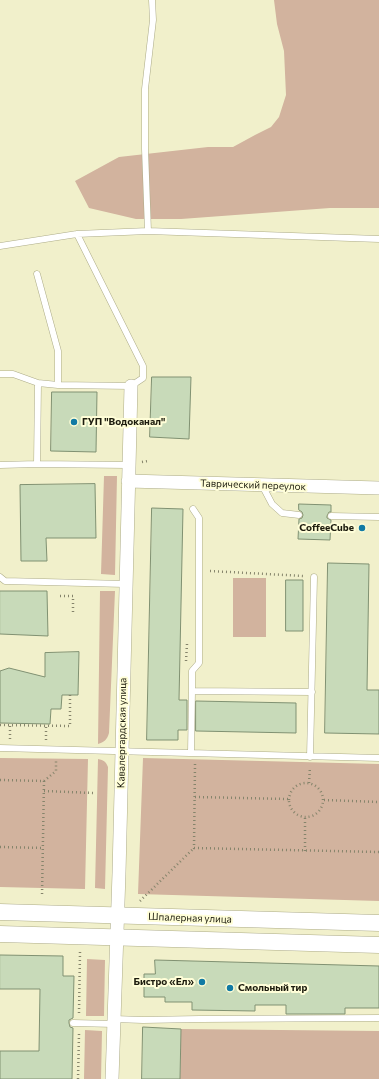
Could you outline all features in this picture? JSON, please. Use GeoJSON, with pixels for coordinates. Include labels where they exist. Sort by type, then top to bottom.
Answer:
{"type":"FeatureCollection","features":[{"type":"Feature","properties":{"kind":"street","name":"Кавалергардская улица"},"geometry":{"type":"LineString","coordinates":[[112,1079],[118,915],[131,386]]}},
{"type":"Feature","properties":{"kind":"street","name":"Таврический переулок"},"geometry":{"type":"LineString","coordinates":[[128,482],[379,488]]}},
{"type":"Feature","properties":{"kind":"street","name":"Шпалерная улица"},"geometry":{"type":"LineString","coordinates":[[0,912],[379,923]]}},
{"type":"Feature","properties":{"kind":"street"},"geometry":{"type":"LineString","coordinates":[[0,934],[379,945]]}},
{"type":"Feature","properties":{"kind":"lane"},"geometry":{"type":"LineString","coordinates":[[148,231],[145,150],[145,89],[153,20],[152,0]]}},
{"type":"Feature","properties":{"kind":"lane"},"geometry":{"type":"LineString","coordinates":[[0,246],[77,234],[148,231],[379,239]]}},
{"type":"Feature","properties":{"kind":"lane"},"geometry":{"type":"LineString","coordinates":[[0,374],[13,374],[38,384],[131,386],[143,378],[143,366],[77,234]]}},
{"type":"Feature","properties":{"kind":"lane"},"geometry":{"type":"LineString","coordinates":[[37,274],[58,351],[58,384]]}},
{"type":"Feature","properties":{"kind":"lane"},"geometry":{"type":"LineString","coordinates":[[37,464],[38,384]]}},
{"type":"Feature","properties":{"kind":"lane"},"geometry":{"type":"LineString","coordinates":[[0,465],[128,465]]}},
{"type":"Feature","properties":{"kind":"lane"},"geometry":{"type":"LineString","coordinates":[[262,485],[272,504],[282,513],[299,515]]}},
{"type":"Feature","properties":{"kind":"lane"},"geometry":{"type":"LineString","coordinates":[[193,753],[192,671],[199,664],[199,518],[194,509]]}},
{"type":"Feature","properties":{"kind":"lane"},"geometry":{"type":"LineString","coordinates":[[331,516],[379,517]]}},
{"type":"Feature","properties":{"kind":"lane"},"geometry":{"type":"LineString","coordinates":[[310,757],[314,576]]}},
{"type":"Feature","properties":{"kind":"lane"},"geometry":{"type":"LineString","coordinates":[[0,577],[5,581],[125,584]]}},
{"type":"Feature","properties":{"kind":"lane"},"geometry":{"type":"LineString","coordinates":[[192,690],[312,692]]}},
{"type":"Feature","properties":{"kind":"lane"},"geometry":{"type":"LineString","coordinates":[[0,748],[379,758]]}},
{"type":"Feature","properties":{"kind":"lane"},"geometry":{"type":"LineString","coordinates":[[73,1023],[200,1019],[379,1018]]}},
{"type":"Feature","properties":{"kind":"path"},"geometry":{"type":"LineString","coordinates":[[199,570],[314,576]]}},
{"type":"Feature","properties":{"kind":"path"},"geometry":{"type":"LineString","coordinates":[[60,596],[73,596],[73,612]]}},
{"type":"Feature","properties":{"kind":"path"},"geometry":{"type":"LineString","coordinates":[[0,725],[70,726],[70,695]]}},
{"type":"Feature","properties":{"kind":"path"},"geometry":{"type":"LineString","coordinates":[[10,725],[10,730]]}},
{"type":"Feature","properties":{"kind":"path"},"geometry":{"type":"LineString","coordinates":[[46,726],[46,731]]}},
{"type":"Feature","properties":{"kind":"path"},"geometry":{"type":"LineString","coordinates":[[0,780],[44,781],[56,771],[56,750]]}},
{"type":"Feature","properties":{"kind":"path"},"geometry":{"type":"LineString","coordinates":[[140,901],[194,848],[195,797],[193,753]]}},
{"type":"Feature","properties":{"kind":"path"},"geometry":{"type":"LineString","coordinates":[[309,783],[310,757]]}},
{"type":"Feature","properties":{"kind":"path"},"geometry":{"type":"LineString","coordinates":[[42,896],[44,781]]}},
{"type":"Feature","properties":{"kind":"path"},"geometry":{"type":"LineString","coordinates":[[309,783],[319,789],[322,794],[323,805],[316,814],[305,818],[300,817],[291,810],[288,799],[290,793],[297,784],[309,783]]}},
{"type":"Feature","properties":{"kind":"path"},"geometry":{"type":"LineString","coordinates":[[44,791],[94,793]]}},
{"type":"Feature","properties":{"kind":"path"},"geometry":{"type":"LineString","coordinates":[[195,797],[288,799]]}},
{"type":"Feature","properties":{"kind":"path"},"geometry":{"type":"LineString","coordinates":[[323,800],[378,802]]}},
{"type":"Feature","properties":{"kind":"path"},"geometry":{"type":"LineString","coordinates":[[305,818],[305,851]]}},
{"type":"Feature","properties":{"kind":"path"},"geometry":{"type":"LineString","coordinates":[[0,846],[43,848]]}},
{"type":"Feature","properties":{"kind":"path"},"geometry":{"type":"LineString","coordinates":[[194,848],[379,852]]}},
{"type":"Feature","properties":{"kind":"path"},"geometry":{"type":"LineString","coordinates":[[80,950],[80,958]]}},
{"type":"Feature","properties":{"kind":"shaded area"},"geometry":{"type":"Polygon","coordinates":[[[274,0],[379,0],[379,208],[330,208],[181,219],[136,219],[89,208],[75,181],[119,157],[208,147],[233,147],[271,127],[279,117],[286,95],[284,51],[277,24],[274,0]]]}},
{"type":"Feature","properties":{"kind":"shaded area"},"geometry":{"type":"Polygon","coordinates":[[[104,476],[117,476],[115,575],[101,574],[104,476]]]}},
{"type":"Feature","properties":{"kind":"shaded area"},"geometry":{"type":"Polygon","coordinates":[[[233,578],[266,578],[266,637],[233,637],[233,578]]]}},
{"type":"Feature","properties":{"kind":"shaded area"},"geometry":{"type":"Polygon","coordinates":[[[100,591],[115,591],[109,733],[105,740],[98,744],[100,591]]]}},
{"type":"Feature","properties":{"kind":"shaded area"},"geometry":{"type":"Polygon","coordinates":[[[0,758],[88,759],[85,889],[0,887],[0,758]]]}},
{"type":"Feature","properties":{"kind":"shaded area"},"geometry":{"type":"Polygon","coordinates":[[[143,758],[379,764],[379,901],[138,894],[143,758]]]}},
{"type":"Feature","properties":{"kind":"shaded area"},"geometry":{"type":"Polygon","coordinates":[[[98,759],[102,760],[108,767],[105,889],[95,888],[98,759]]]}},
{"type":"Feature","properties":{"kind":"shaded area"},"geometry":{"type":"Polygon","coordinates":[[[87,959],[105,960],[104,1016],[86,1016],[87,959]]]}},
{"type":"Feature","properties":{"kind":"shaded area"},"geometry":{"type":"Polygon","coordinates":[[[181,1029],[379,1031],[379,1079],[180,1079],[181,1029]]]}},
{"type":"Feature","properties":{"kind":"shaded area"},"geometry":{"type":"Polygon","coordinates":[[[85,1030],[102,1031],[101,1079],[84,1079],[85,1030]]]}},
{"type":"Feature","properties":{"kind":"building","name":"ГУП \"Водоканал\""},"geometry":{"type":"Polygon","coordinates":[[[152,377],[191,377],[189,439],[150,437],[152,377]]]}},
{"type":"Feature","properties":{"kind":"building","name":"ГУП \"Водоканал\""},"geometry":{"type":"Polygon","coordinates":[[[52,392],[97,392],[96,452],[51,451],[52,392]]]}},
{"type":"Feature","properties":{"kind":"building"},"geometry":{"type":"Polygon","coordinates":[[[95,484],[96,538],[46,538],[47,561],[21,561],[20,485],[95,484]]]}},
{"type":"Feature","properties":{"kind":"building"},"geometry":{"type":"Polygon","coordinates":[[[299,504],[331,505],[331,512],[329,512],[327,516],[327,518],[331,520],[330,540],[298,539],[299,519],[302,518],[303,515],[299,510],[299,504]]]}},
{"type":"Feature","properties":{"kind":"building"},"geometry":{"type":"Polygon","coordinates":[[[152,508],[183,509],[179,700],[187,700],[187,730],[178,730],[178,740],[147,740],[152,508]]]}},
{"type":"Feature","properties":{"kind":"building"},"geometry":{"type":"Polygon","coordinates":[[[328,563],[369,564],[367,690],[379,690],[379,734],[325,733],[328,563]]]}},
{"type":"Feature","properties":{"kind":"building"},"geometry":{"type":"Polygon","coordinates":[[[286,580],[303,580],[303,631],[286,631],[286,580]]]}},
{"type":"Feature","properties":{"kind":"building"},"geometry":{"type":"Polygon","coordinates":[[[0,591],[47,591],[48,636],[0,634],[0,591]]]}},
{"type":"Feature","properties":{"kind":"building"},"geometry":{"type":"Polygon","coordinates":[[[79,652],[78,695],[62,695],[61,709],[51,709],[50,724],[0,723],[0,671],[9,668],[45,677],[45,653],[79,652]]]}},
{"type":"Feature","properties":{"kind":"building"},"geometry":{"type":"Polygon","coordinates":[[[196,701],[296,703],[296,733],[196,731],[196,701]]]}},
{"type":"Feature","properties":{"kind":"building"},"geometry":{"type":"Polygon","coordinates":[[[0,955],[63,956],[63,976],[74,976],[73,1018],[69,1020],[70,1027],[73,1028],[72,1079],[0,1079],[0,1051],[39,1051],[40,989],[0,989],[0,955]]]}},
{"type":"Feature","properties":{"kind":"building"},"geometry":{"type":"Polygon","coordinates":[[[155,960],[379,966],[379,1008],[345,1008],[345,1014],[286,1014],[286,1005],[255,1005],[255,1011],[192,1010],[192,1002],[165,1002],[165,997],[144,997],[144,974],[155,974],[155,960]]]}},
{"type":"Feature","properties":{"kind":"building"},"geometry":{"type":"Polygon","coordinates":[[[143,1027],[181,1029],[180,1079],[142,1079],[143,1027]]]}},
{"type":"Feature","properties":{"kind":"place","name":"ГУП \"Водоканал\""},"geometry":{"type":"Point","coordinates":[74,422]}},
{"type":"Feature","properties":{"kind":"place","name":"CoffeeCube"},"geometry":{"type":"Point","coordinates":[362,528]}},
{"type":"Feature","properties":{"kind":"place","name":"Бистро «Ел»"},"geometry":{"type":"Point","coordinates":[202,982]}},
{"type":"Feature","properties":{"kind":"place","name":"Смольный тир"},"geometry":{"type":"Point","coordinates":[230,988]}}]}
